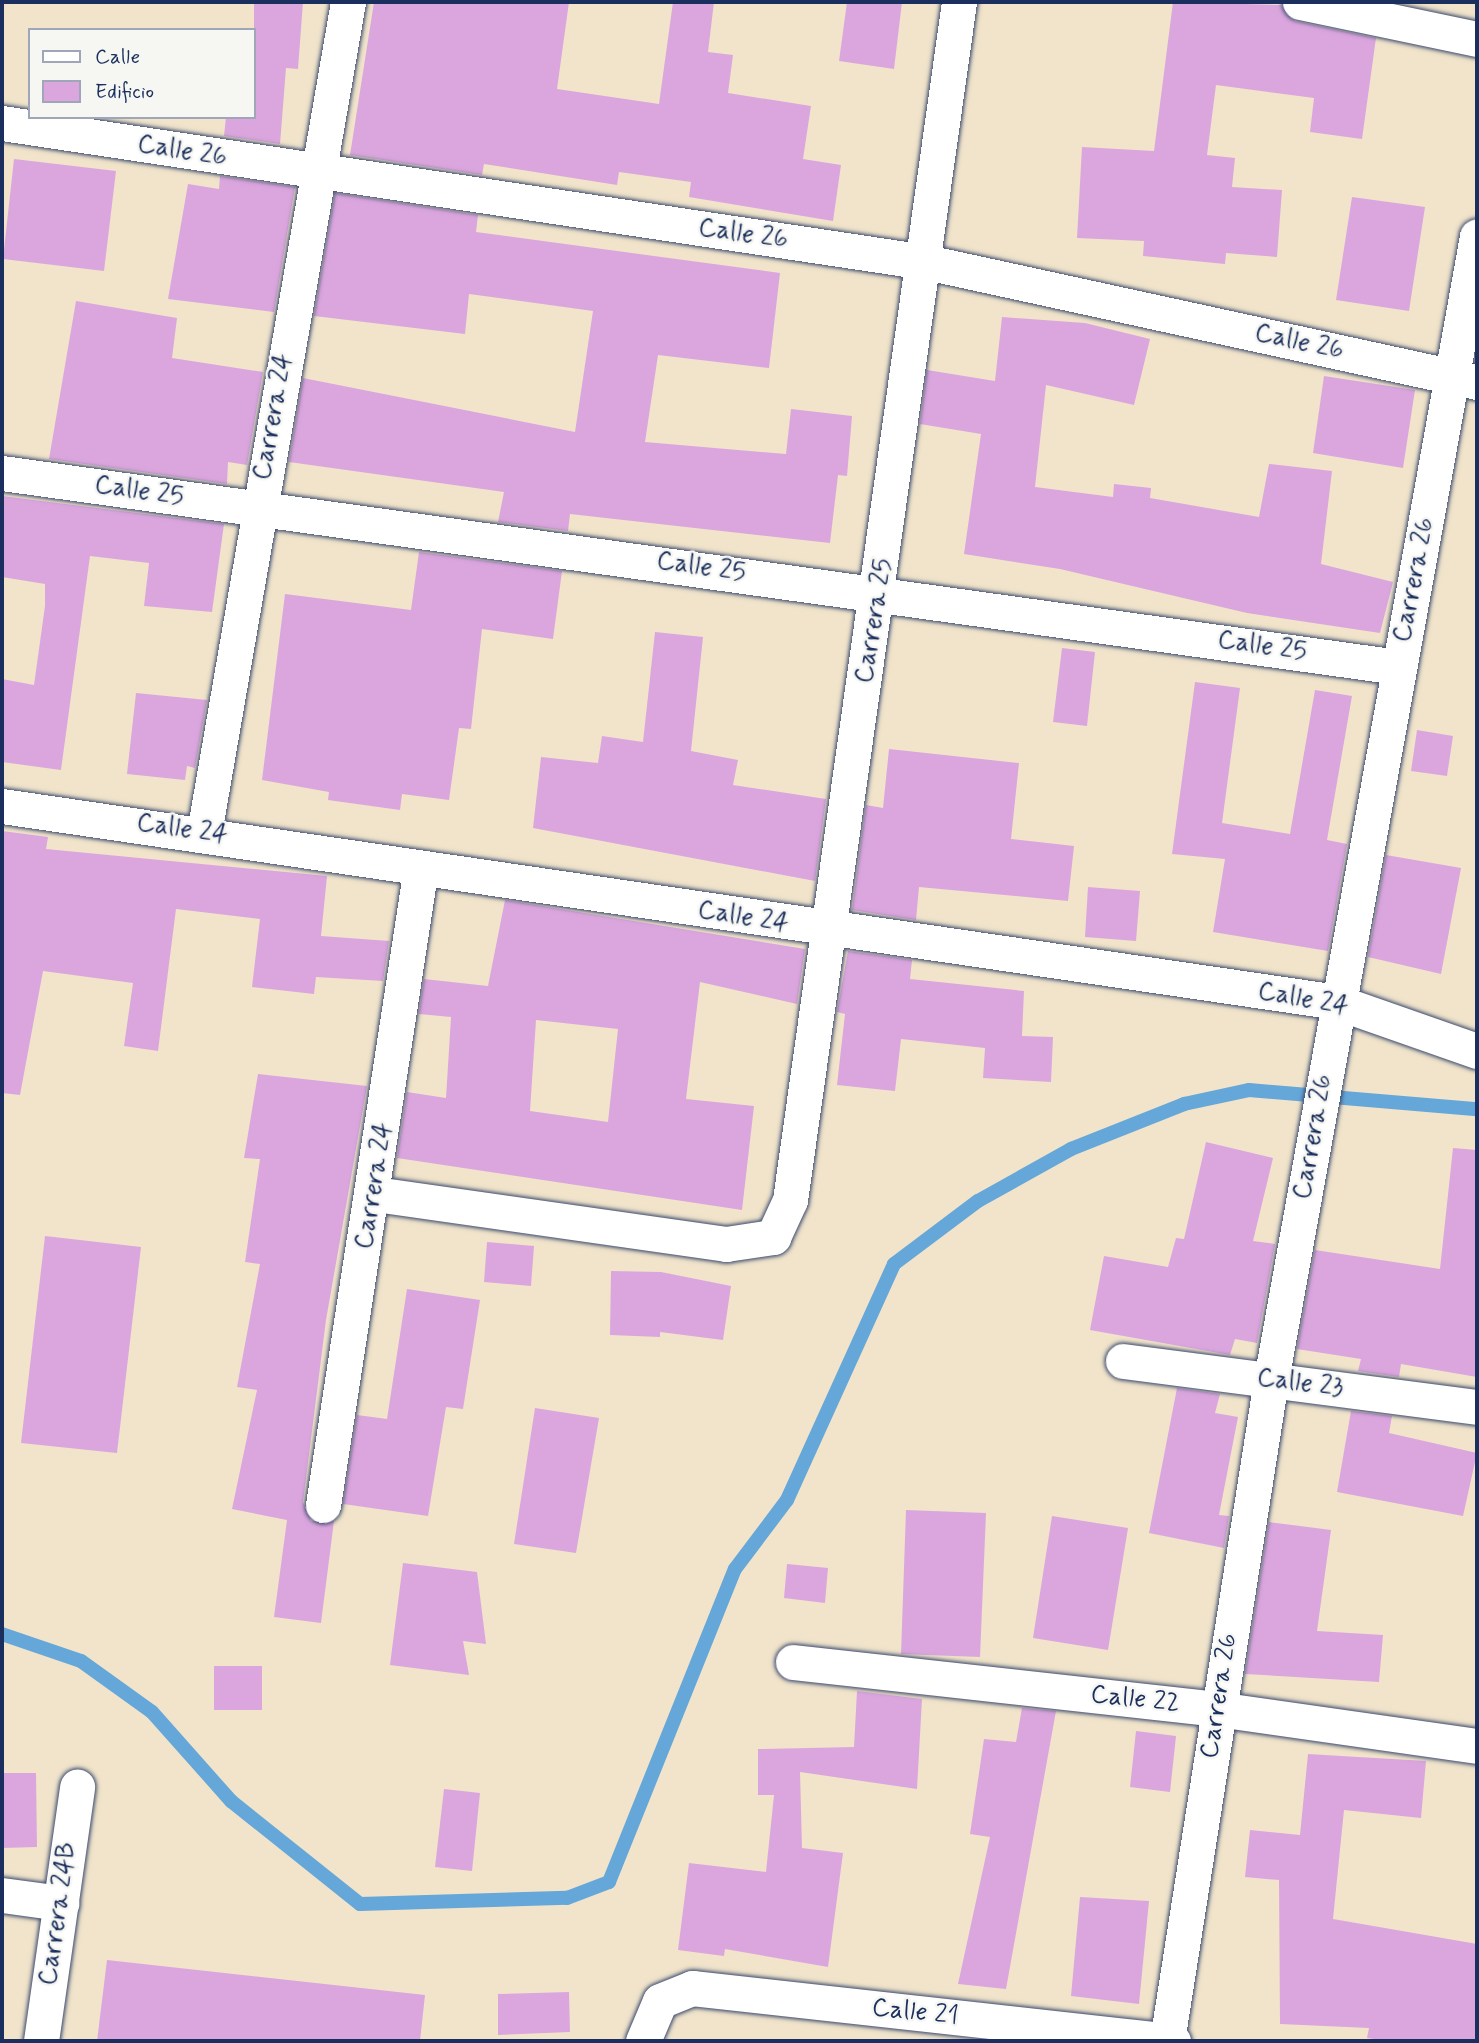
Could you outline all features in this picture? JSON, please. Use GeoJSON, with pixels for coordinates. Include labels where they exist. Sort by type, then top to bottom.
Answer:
{"type":"FeatureCollection","features":[{"type":"Feature","properties":{"kind":"street","name":"Carrera 24"},"geometry":{"type":"LineString","coordinates":[[204,833],[257,509],[348,2]]}},
{"type":"Feature","properties":{"kind":"street","name":"Carrera 25"},"geometry":{"type":"LineString","coordinates":[[375,1194],[726,1244],[773,1237],[790,1200],[826,931],[880,592],[959,2]]}},
{"type":"Feature","properties":{"kind":"street"},"geometry":{"type":"LineString","coordinates":[[1300,2],[1477,39]]}},
{"type":"Feature","properties":{"kind":"street","name":"Calle 26"},"geometry":{"type":"LineString","coordinates":[[2,123],[319,173],[926,262],[1465,379]]}},
{"type":"Feature","properties":{"kind":"street","name":"Carrera 26"},"geometry":{"type":"LineString","coordinates":[[1167,2041],[1217,1709],[1337,1002],[1399,667],[1465,379],[1477,236]]}},
{"type":"Feature","properties":{"kind":"street","name":"Calle 25"},"geometry":{"type":"LineString","coordinates":[[2,472],[257,509],[880,592],[1399,667]]}},
{"type":"Feature","properties":{"kind":"street","name":"Calle 24"},"geometry":{"type":"LineString","coordinates":[[2,806],[204,833],[826,931],[1337,1002],[1477,1051]]}},
{"type":"Feature","properties":{"kind":"street","name":"Carrera 24"},"geometry":{"type":"LineString","coordinates":[[323,1505],[375,1194],[421,867]]}},
{"type":"Feature","properties":{"kind":"street","name":"Calle 23"},"geometry":{"type":"LineString","coordinates":[[1123,1361],[1477,1407]]}},
{"type":"Feature","properties":{"kind":"street","name":"Calle 22"},"geometry":{"type":"LineString","coordinates":[[793,1662],[1217,1709],[1477,1746]]}},
{"type":"Feature","properties":{"kind":"street","name":"Carrera 24B"},"geometry":{"type":"LineString","coordinates":[[41,2041],[77,1787]]}},
{"type":"Feature","properties":{"kind":"street"},"geometry":{"type":"LineString","coordinates":[[2,1895],[61,1903]]}},
{"type":"Feature","properties":{"kind":"street","name":"Calle 21"},"geometry":{"type":"LineString","coordinates":[[643,2041],[660,2001],[692,1988],[1173,2041]]}},
{"type":"Feature","properties":{"kind":"building"},"geometry":{"type":"Polygon","coordinates":[[[254,2],[303,2],[298,69],[286,68],[280,144],[224,136],[226,119],[256,119],[254,2]]]}},
{"type":"Feature","properties":{"kind":"building"},"geometry":{"type":"Polygon","coordinates":[[[374,2],[569,2],[557,89],[659,104],[673,2],[714,2],[708,52],[733,55],[728,93],[811,106],[803,159],[841,165],[833,221],[689,197],[691,182],[619,172],[617,185],[484,164],[482,175],[350,155],[374,2]]]}},
{"type":"Feature","properties":{"kind":"building"},"geometry":{"type":"Polygon","coordinates":[[[847,2],[902,2],[894,69],[839,61],[847,2]]]}},
{"type":"Feature","properties":{"kind":"building"},"geometry":{"type":"Polygon","coordinates":[[[1173,2],[1281,5],[1295,21],[1376,38],[1362,139],[1310,132],[1314,98],[1216,85],[1207,155],[1235,158],[1232,187],[1282,190],[1277,257],[1226,253],[1225,264],[1143,256],[1144,241],[1077,238],[1082,147],[1154,151],[1173,2]]]}},
{"type":"Feature","properties":{"kind":"building"},"geometry":{"type":"Polygon","coordinates":[[[14,159],[116,171],[104,271],[3,259],[14,159]]]}},
{"type":"Feature","properties":{"kind":"building"},"geometry":{"type":"Polygon","coordinates":[[[220,176],[295,187],[274,312],[168,299],[188,184],[219,189],[220,176]]]}},
{"type":"Feature","properties":{"kind":"building"},"geometry":{"type":"Polygon","coordinates":[[[335,193],[478,215],[476,232],[780,273],[769,368],[658,355],[645,442],[786,454],[791,409],[852,416],[847,476],[838,475],[830,543],[570,514],[568,531],[498,522],[504,492],[289,462],[303,378],[575,432],[593,311],[469,294],[465,334],[314,316],[335,193]]]}},
{"type":"Feature","properties":{"kind":"building"},"geometry":{"type":"Polygon","coordinates":[[[1352,197],[1425,207],[1409,311],[1336,300],[1352,197]]]}},
{"type":"Feature","properties":{"kind":"building"},"geometry":{"type":"Polygon","coordinates":[[[76,301],[177,318],[172,358],[263,372],[247,465],[228,462],[227,484],[49,459],[76,301]]]}},
{"type":"Feature","properties":{"kind":"building"},"geometry":{"type":"Polygon","coordinates":[[[1002,317],[1085,323],[1150,339],[1134,405],[1046,385],[1035,487],[1113,497],[1114,484],[1151,488],[1150,498],[1259,517],[1269,464],[1332,471],[1321,564],[1393,582],[1380,633],[1247,613],[1060,569],[964,554],[981,434],[920,424],[927,370],[995,381],[1002,317]]]}},
{"type":"Feature","properties":{"kind":"building"},"geometry":{"type":"Polygon","coordinates":[[[1324,376],[1415,390],[1403,468],[1313,453],[1324,376]]]}},
{"type":"Feature","properties":{"kind":"building"},"geometry":{"type":"Polygon","coordinates":[[[2,496],[224,524],[212,612],[144,606],[149,563],[90,556],[61,770],[2,762],[2,679],[34,685],[45,606],[45,584],[2,577],[2,496]]]}},
{"type":"Feature","properties":{"kind":"building"},"geometry":{"type":"Polygon","coordinates":[[[419,552],[562,571],[553,639],[482,629],[471,729],[459,728],[449,800],[402,794],[400,810],[328,800],[329,792],[262,780],[285,594],[411,610],[419,552]]]}},
{"type":"Feature","properties":{"kind":"building"},"geometry":{"type":"Polygon","coordinates":[[[655,632],[703,637],[691,751],[738,760],[733,785],[826,799],[815,881],[533,828],[541,757],[598,763],[602,736],[643,742],[655,632]]]}},
{"type":"Feature","properties":{"kind":"building"},"geometry":{"type":"Polygon","coordinates":[[[1062,648],[1095,652],[1087,726],[1053,722],[1062,648]]]}},
{"type":"Feature","properties":{"kind":"building"},"geometry":{"type":"Polygon","coordinates":[[[1195,682],[1240,688],[1222,823],[1290,834],[1315,690],[1352,696],[1327,840],[1347,844],[1328,951],[1213,932],[1225,859],[1172,854],[1195,682]]]}},
{"type":"Feature","properties":{"kind":"building"},"geometry":{"type":"Polygon","coordinates":[[[136,693],[207,700],[195,768],[187,766],[185,780],[127,774],[136,693]]]}},
{"type":"Feature","properties":{"kind":"building"},"geometry":{"type":"Polygon","coordinates":[[[1417,730],[1453,736],[1447,776],[1411,771],[1417,730]]]}},
{"type":"Feature","properties":{"kind":"building"},"geometry":{"type":"Polygon","coordinates":[[[889,749],[1019,763],[1011,839],[1074,846],[1068,901],[919,887],[916,920],[852,910],[866,805],[883,808],[889,749]]]}},
{"type":"Feature","properties":{"kind":"building"},"geometry":{"type":"Polygon","coordinates":[[[2,831],[48,837],[46,849],[327,876],[321,936],[389,941],[383,981],[316,977],[314,994],[252,987],[260,919],[176,909],[158,1051],[124,1046],[133,983],[43,971],[20,1095],[2,1093],[2,831]]]}},
{"type":"Feature","properties":{"kind":"building"},"geometry":{"type":"Polygon","coordinates":[[[1386,855],[1461,868],[1441,974],[1368,957],[1386,855]]]}},
{"type":"Feature","properties":{"kind":"building"},"geometry":{"type":"Polygon","coordinates":[[[1088,887],[1140,891],[1136,941],[1085,937],[1088,887]]]}},
{"type":"Feature","properties":{"kind":"building"},"geometry":{"type":"Polygon","coordinates":[[[505,900],[805,949],[797,1004],[700,982],[686,1099],[754,1106],[742,1210],[397,1158],[407,1092],[446,1098],[451,1017],[419,1014],[424,979],[488,986],[505,900]],[[536,1020],[530,1111],[608,1122],[618,1029],[536,1020]]]}},
{"type":"Feature","properties":{"kind":"building"},"geometry":{"type":"Polygon","coordinates":[[[848,951],[912,960],[910,979],[1024,991],[1022,1036],[1053,1037],[1051,1082],[983,1078],[985,1048],[901,1039],[895,1091],[837,1085],[845,1014],[837,1012],[848,951]]]}},
{"type":"Feature","properties":{"kind":"building"},"geometry":{"type":"Polygon","coordinates":[[[258,1074],[367,1086],[326,1320],[303,1502],[311,1521],[334,1521],[321,1623],[274,1617],[287,1520],[232,1509],[257,1390],[237,1387],[260,1264],[245,1262],[260,1159],[244,1158],[258,1074]]]}},
{"type":"Feature","properties":{"kind":"building"},"geometry":{"type":"Polygon","coordinates":[[[1206,1142],[1273,1158],[1253,1241],[1275,1244],[1257,1343],[1235,1339],[1230,1355],[1090,1330],[1104,1256],[1168,1267],[1176,1238],[1184,1239],[1206,1142]]]}},
{"type":"Feature","properties":{"kind":"building"},"geometry":{"type":"Polygon","coordinates":[[[1453,1148],[1477,1150],[1477,1377],[1401,1364],[1399,1377],[1358,1371],[1361,1359],[1297,1349],[1315,1250],[1440,1269],[1453,1148]]]}},
{"type":"Feature","properties":{"kind":"building"},"geometry":{"type":"Polygon","coordinates":[[[45,1236],[141,1247],[117,1453],[21,1443],[45,1236]]]}},
{"type":"Feature","properties":{"kind":"building"},"geometry":{"type":"Polygon","coordinates":[[[487,1242],[534,1246],[531,1286],[484,1282],[487,1242]]]}},
{"type":"Feature","properties":{"kind":"building"},"geometry":{"type":"Polygon","coordinates":[[[611,1271],[661,1272],[731,1286],[723,1340],[660,1332],[660,1337],[610,1335],[611,1271]]]}},
{"type":"Feature","properties":{"kind":"building"},"geometry":{"type":"Polygon","coordinates":[[[407,1289],[480,1300],[463,1409],[446,1407],[428,1516],[343,1504],[357,1415],[387,1419],[407,1289]]]}},
{"type":"Feature","properties":{"kind":"building"},"geometry":{"type":"Polygon","coordinates":[[[1177,1388],[1220,1394],[1215,1413],[1238,1417],[1219,1515],[1229,1516],[1224,1548],[1149,1533],[1177,1388]]]}},
{"type":"Feature","properties":{"kind":"building"},"geometry":{"type":"Polygon","coordinates":[[[535,1408],[599,1418],[576,1553],[514,1544],[535,1408]]]}},
{"type":"Feature","properties":{"kind":"building"},"geometry":{"type":"Polygon","coordinates":[[[1351,1411],[1392,1416],[1389,1433],[1477,1453],[1463,1516],[1337,1492],[1351,1411]]]}},
{"type":"Feature","properties":{"kind":"building"},"geometry":{"type":"Polygon","coordinates":[[[906,1510],[986,1513],[980,1657],[901,1654],[906,1510]]]}},
{"type":"Feature","properties":{"kind":"building"},"geometry":{"type":"Polygon","coordinates":[[[1052,1516],[1128,1528],[1108,1650],[1033,1638],[1052,1516]]]}},
{"type":"Feature","properties":{"kind":"building"},"geometry":{"type":"Polygon","coordinates":[[[1269,1522],[1331,1530],[1317,1631],[1383,1635],[1379,1682],[1245,1674],[1269,1522]]]}},
{"type":"Feature","properties":{"kind":"building"},"geometry":{"type":"Polygon","coordinates":[[[403,1563],[477,1572],[486,1644],[463,1641],[469,1675],[390,1665],[403,1563]]]}},
{"type":"Feature","properties":{"kind":"building"},"geometry":{"type":"Polygon","coordinates":[[[787,1564],[828,1568],[825,1603],[784,1598],[787,1564]]]}},
{"type":"Feature","properties":{"kind":"building"},"geometry":{"type":"Polygon","coordinates":[[[214,1666],[262,1666],[262,1710],[214,1710],[214,1666]]]}},
{"type":"Feature","properties":{"kind":"building"},"geometry":{"type":"Polygon","coordinates":[[[857,1691],[922,1699],[917,1789],[800,1772],[802,1848],[843,1853],[828,1967],[725,1949],[724,1956],[678,1950],[689,1863],[766,1872],[774,1795],[758,1795],[758,1749],[854,1747],[857,1691]]]}},
{"type":"Feature","properties":{"kind":"building"},"geometry":{"type":"Polygon","coordinates":[[[1022,1708],[1056,1711],[1006,1989],[958,1984],[990,1837],[970,1834],[984,1739],[1016,1742],[1022,1708]]]}},
{"type":"Feature","properties":{"kind":"building"},"geometry":{"type":"Polygon","coordinates":[[[1136,1731],[1176,1736],[1170,1792],[1130,1787],[1136,1731]]]}},
{"type":"Feature","properties":{"kind":"building"},"geometry":{"type":"Polygon","coordinates":[[[1308,1754],[1426,1761],[1421,1818],[1344,1810],[1333,1919],[1477,1944],[1477,2041],[1388,2041],[1367,2038],[1369,2028],[1280,2024],[1279,1880],[1245,1877],[1250,1830],[1300,1835],[1308,1754]]]}},
{"type":"Feature","properties":{"kind":"building"},"geometry":{"type":"Polygon","coordinates":[[[2,1773],[36,1773],[37,1847],[2,1848],[2,1773]]]}},
{"type":"Feature","properties":{"kind":"building"},"geometry":{"type":"Polygon","coordinates":[[[444,1789],[480,1793],[472,1871],[435,1867],[444,1789]]]}},
{"type":"Feature","properties":{"kind":"building"},"geometry":{"type":"Polygon","coordinates":[[[1080,1897],[1149,1901],[1139,2004],[1071,1996],[1080,1897]]]}},
{"type":"Feature","properties":{"kind":"building"},"geometry":{"type":"Polygon","coordinates":[[[107,1960],[425,1995],[420,2041],[97,2041],[107,1960]]]}},
{"type":"Feature","properties":{"kind":"building"},"geometry":{"type":"Polygon","coordinates":[[[569,1992],[570,2032],[498,2035],[498,1994],[569,1992]]]}},
{"type":"Feature","properties":{"kind":"waterway"},"geometry":{"type":"LineString","coordinates":[[2,1634],[81,1661],[152,1712],[231,1801],[360,1904],[567,1898],[609,1882],[735,1569],[787,1500],[894,1264],[978,1201],[1071,1149],[1184,1104],[1249,1090],[1477,1109]]}}]}
